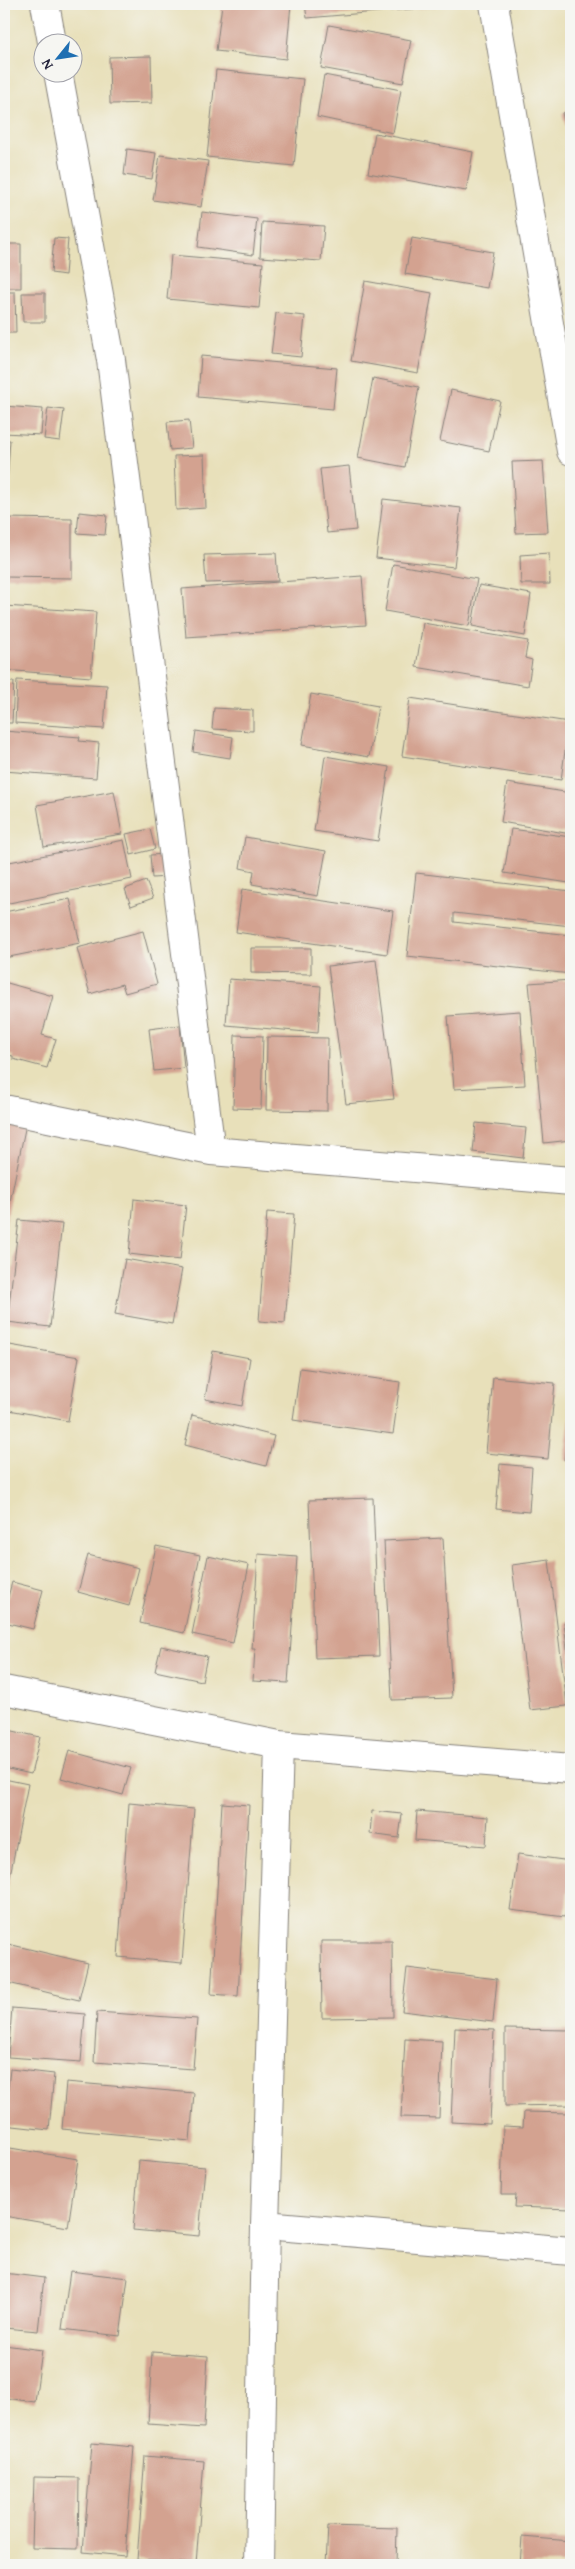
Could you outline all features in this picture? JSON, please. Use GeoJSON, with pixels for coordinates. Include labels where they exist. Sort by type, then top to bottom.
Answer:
{"type":"FeatureCollection","features":[{"type":"Feature","properties":{"kind":"street"},"geometry":{"type":"LineString","coordinates":[[45,4],[50,32]]}},
{"type":"Feature","properties":{"kind":"street"},"geometry":{"type":"LineString","coordinates":[[494,4],[571,451]]}},
{"type":"Feature","properties":{"kind":"street"},"geometry":{"type":"LineString","coordinates":[[60,82],[112,360],[211,1151]]}},
{"type":"Feature","properties":{"kind":"street"},"geometry":{"type":"LineString","coordinates":[[4,1110],[211,1151],[571,1181]]}},
{"type":"Feature","properties":{"kind":"street"},"geometry":{"type":"LineString","coordinates":[[4,1690],[279,1745],[571,1769]]}},
{"type":"Feature","properties":{"kind":"street"},"geometry":{"type":"LineString","coordinates":[[259,2565],[264,2225],[279,1745]]}},
{"type":"Feature","properties":{"kind":"street"},"geometry":{"type":"LineString","coordinates":[[264,2225],[571,2251]]}},
{"type":"Feature","properties":{"kind":"building"},"geometry":{"type":"Polygon","coordinates":[[[222,4],[291,4],[286,59],[216,51],[222,4]]]}},
{"type":"Feature","properties":{"kind":"building"},"geometry":{"type":"Polygon","coordinates":[[[305,4],[435,4],[435,7],[307,18],[305,4]]]}},
{"type":"Feature","properties":{"kind":"building"},"geometry":{"type":"Polygon","coordinates":[[[329,25],[411,40],[403,83],[321,68],[329,25]]]}},
{"type":"Feature","properties":{"kind":"building"},"geometry":{"type":"Polygon","coordinates":[[[151,56],[152,103],[110,104],[109,57],[151,56]]]}},
{"type":"Feature","properties":{"kind":"building"},"geometry":{"type":"Polygon","coordinates":[[[216,70],[303,79],[294,166],[207,157],[216,70]]]}},
{"type":"Feature","properties":{"kind":"building"},"geometry":{"type":"Polygon","coordinates":[[[324,75],[401,90],[393,133],[317,117],[324,75]]]}},
{"type":"Feature","properties":{"kind":"building"},"geometry":{"type":"Polygon","coordinates":[[[571,110],[571,130],[567,131],[562,113],[571,110]]]}},
{"type":"Feature","properties":{"kind":"building"},"geometry":{"type":"Polygon","coordinates":[[[375,133],[473,152],[466,191],[368,173],[375,133]]]}},
{"type":"Feature","properties":{"kind":"building"},"geometry":{"type":"Polygon","coordinates":[[[127,149],[156,153],[152,179],[124,175],[127,149]]]}},
{"type":"Feature","properties":{"kind":"building"},"geometry":{"type":"Polygon","coordinates":[[[160,155],[208,161],[201,207],[153,200],[160,155]]]}},
{"type":"Feature","properties":{"kind":"building"},"geometry":{"type":"Polygon","coordinates":[[[4,185],[7,185],[6,243],[4,243],[4,185]]]}},
{"type":"Feature","properties":{"kind":"building"},"geometry":{"type":"Polygon","coordinates":[[[202,212],[257,219],[253,255],[198,247],[202,212]]]}},
{"type":"Feature","properties":{"kind":"building"},"geometry":{"type":"Polygon","coordinates":[[[262,222],[324,226],[321,261],[260,257],[262,222]]]}},
{"type":"Feature","properties":{"kind":"building"},"geometry":{"type":"Polygon","coordinates":[[[54,238],[68,239],[65,275],[51,273],[54,238]]]}},
{"type":"Feature","properties":{"kind":"building"},"geometry":{"type":"Polygon","coordinates":[[[412,238],[493,252],[487,288],[405,274],[412,238]]]}},
{"type":"Feature","properties":{"kind":"building"},"geometry":{"type":"Polygon","coordinates":[[[4,244],[21,244],[21,288],[4,288],[4,244]]]}},
{"type":"Feature","properties":{"kind":"building"},"geometry":{"type":"Polygon","coordinates":[[[171,255],[263,263],[259,308],[167,299],[171,255]]]}},
{"type":"Feature","properties":{"kind":"building"},"geometry":{"type":"Polygon","coordinates":[[[365,281],[432,293],[418,373],[351,361],[365,281]]]}},
{"type":"Feature","properties":{"kind":"building"},"geometry":{"type":"Polygon","coordinates":[[[4,292],[15,292],[16,333],[4,333],[4,292]]]}},
{"type":"Feature","properties":{"kind":"building"},"geometry":{"type":"Polygon","coordinates":[[[22,293],[45,293],[45,322],[23,322],[22,293]]]}},
{"type":"Feature","properties":{"kind":"building"},"geometry":{"type":"Polygon","coordinates":[[[276,313],[305,316],[301,357],[271,354],[276,313]]]}},
{"type":"Feature","properties":{"kind":"building"},"geometry":{"type":"Polygon","coordinates":[[[201,356],[337,368],[333,409],[198,397],[201,356]]]}},
{"type":"Feature","properties":{"kind":"building"},"geometry":{"type":"Polygon","coordinates":[[[373,378],[419,387],[405,467],[358,458],[373,378]]]}},
{"type":"Feature","properties":{"kind":"building"},"geometry":{"type":"Polygon","coordinates":[[[451,390],[500,401],[489,451],[440,441],[451,390]]]}},
{"type":"Feature","properties":{"kind":"building"},"geometry":{"type":"Polygon","coordinates":[[[4,406],[43,409],[41,435],[4,433],[4,406]]]}},
{"type":"Feature","properties":{"kind":"building"},"geometry":{"type":"Polygon","coordinates":[[[48,408],[64,410],[60,441],[44,439],[48,408]]]}},
{"type":"Feature","properties":{"kind":"building"},"geometry":{"type":"Polygon","coordinates":[[[189,420],[192,448],[170,450],[167,422],[189,420]]]}},
{"type":"Feature","properties":{"kind":"building"},"geometry":{"type":"Polygon","coordinates":[[[4,440],[10,440],[7,484],[4,484],[4,440]]]}},
{"type":"Feature","properties":{"kind":"building"},"geometry":{"type":"Polygon","coordinates":[[[204,455],[206,508],[176,510],[174,456],[204,455]]]}},
{"type":"Feature","properties":{"kind":"building"},"geometry":{"type":"Polygon","coordinates":[[[543,461],[548,532],[516,533],[512,462],[543,461]]]}},
{"type":"Feature","properties":{"kind":"building"},"geometry":{"type":"Polygon","coordinates":[[[349,466],[356,530],[327,533],[320,469],[349,466]]]}},
{"type":"Feature","properties":{"kind":"building"},"geometry":{"type":"Polygon","coordinates":[[[383,499],[461,508],[454,567],[376,558],[383,499]]]}},
{"type":"Feature","properties":{"kind":"building"},"geometry":{"type":"Polygon","coordinates":[[[79,512],[107,515],[105,535],[77,533],[79,512]]]}},
{"type":"Feature","properties":{"kind":"building"},"geometry":{"type":"Polygon","coordinates":[[[4,518],[72,519],[72,578],[4,577],[4,518]]]}},
{"type":"Feature","properties":{"kind":"building"},"geometry":{"type":"Polygon","coordinates":[[[276,553],[278,581],[206,583],[204,555],[276,553]]]}},
{"type":"Feature","properties":{"kind":"building"},"geometry":{"type":"Polygon","coordinates":[[[549,553],[550,584],[521,584],[520,555],[549,553]]]}},
{"type":"Feature","properties":{"kind":"building"},"geometry":{"type":"Polygon","coordinates":[[[393,564],[477,579],[469,626],[385,611],[393,564]]]}},
{"type":"Feature","properties":{"kind":"building"},"geometry":{"type":"Polygon","coordinates":[[[362,576],[366,625],[186,637],[182,589],[362,576]]]}},
{"type":"Feature","properties":{"kind":"building"},"geometry":{"type":"Polygon","coordinates":[[[479,585],[531,594],[525,636],[472,626],[479,585]]]}},
{"type":"Feature","properties":{"kind":"building"},"geometry":{"type":"Polygon","coordinates":[[[4,606],[96,612],[91,677],[4,670],[4,606]]]}},
{"type":"Feature","properties":{"kind":"building"},"geometry":{"type":"Polygon","coordinates":[[[423,623],[528,641],[525,658],[532,660],[528,686],[416,667],[423,623]]]}},
{"type":"Feature","properties":{"kind":"building"},"geometry":{"type":"Polygon","coordinates":[[[17,680],[107,685],[104,729],[15,723],[17,680]]]}},
{"type":"Feature","properties":{"kind":"building"},"geometry":{"type":"Polygon","coordinates":[[[4,682],[14,682],[12,723],[4,723],[4,682]]]}},
{"type":"Feature","properties":{"kind":"building"},"geometry":{"type":"Polygon","coordinates":[[[311,694],[378,706],[369,757],[302,745],[311,694]]]}},
{"type":"Feature","properties":{"kind":"building"},"geometry":{"type":"Polygon","coordinates":[[[410,698],[569,722],[561,780],[402,756],[410,698]]]}},
{"type":"Feature","properties":{"kind":"building"},"geometry":{"type":"Polygon","coordinates":[[[214,708],[253,710],[253,731],[212,729],[214,708]]]}},
{"type":"Feature","properties":{"kind":"building"},"geometry":{"type":"Polygon","coordinates":[[[4,731],[80,737],[79,741],[99,743],[96,778],[4,771],[4,731]]]}},
{"type":"Feature","properties":{"kind":"building"},"geometry":{"type":"Polygon","coordinates":[[[196,731],[233,737],[230,758],[193,752],[196,731]]]}},
{"type":"Feature","properties":{"kind":"building"},"geometry":{"type":"Polygon","coordinates":[[[325,756],[389,767],[378,841],[314,831],[325,756]]]}},
{"type":"Feature","properties":{"kind":"building"},"geometry":{"type":"Polygon","coordinates":[[[507,783],[571,793],[571,834],[501,822],[507,783]]]}},
{"type":"Feature","properties":{"kind":"building"},"geometry":{"type":"Polygon","coordinates":[[[114,791],[122,834],[44,847],[37,805],[114,791]]]}},
{"type":"Feature","properties":{"kind":"building"},"geometry":{"type":"Polygon","coordinates":[[[150,829],[155,849],[131,855],[126,834],[150,829]]]}},
{"type":"Feature","properties":{"kind":"building"},"geometry":{"type":"Polygon","coordinates":[[[511,829],[571,837],[569,883],[504,873],[511,829]]]}},
{"type":"Feature","properties":{"kind":"building"},"geometry":{"type":"Polygon","coordinates":[[[245,837],[326,851],[318,896],[252,884],[254,871],[240,868],[245,837]]]}},
{"type":"Feature","properties":{"kind":"building"},"geometry":{"type":"Polygon","coordinates":[[[124,840],[132,879],[4,904],[4,863],[124,840]]]}},
{"type":"Feature","properties":{"kind":"building"},"geometry":{"type":"Polygon","coordinates":[[[167,854],[169,877],[152,878],[150,855],[167,854]]]}},
{"type":"Feature","properties":{"kind":"building"},"geometry":{"type":"Polygon","coordinates":[[[416,873],[571,891],[571,926],[454,913],[454,922],[571,935],[571,974],[407,956],[416,873]]]}},
{"type":"Feature","properties":{"kind":"building"},"geometry":{"type":"Polygon","coordinates":[[[146,881],[153,898],[131,906],[125,889],[146,881]]]}},
{"type":"Feature","properties":{"kind":"building"},"geometry":{"type":"Polygon","coordinates":[[[242,889],[393,911],[387,954],[236,932],[242,889]]]}},
{"type":"Feature","properties":{"kind":"building"},"geometry":{"type":"Polygon","coordinates":[[[70,899],[80,943],[4,958],[4,912],[70,899]]]}},
{"type":"Feature","properties":{"kind":"building"},"geometry":{"type":"Polygon","coordinates":[[[143,931],[157,984],[125,993],[122,984],[90,994],[77,948],[143,931]]]}},
{"type":"Feature","properties":{"kind":"building"},"geometry":{"type":"Polygon","coordinates":[[[251,948],[311,948],[311,974],[251,973],[251,948]]]}},
{"type":"Feature","properties":{"kind":"building"},"geometry":{"type":"Polygon","coordinates":[[[376,960],[394,1099],[346,1104],[328,966],[376,960]]]}},
{"type":"Feature","properties":{"kind":"building"},"geometry":{"type":"Polygon","coordinates":[[[229,979],[321,986],[318,1033],[226,1025],[229,979]]]}},
{"type":"Feature","properties":{"kind":"building"},"geometry":{"type":"Polygon","coordinates":[[[571,980],[571,1140],[544,1143],[529,983],[571,980]]]}},
{"type":"Feature","properties":{"kind":"building"},"geometry":{"type":"Polygon","coordinates":[[[4,982],[53,996],[42,1035],[56,1039],[47,1068],[13,1059],[13,1056],[4,1054],[4,982]]]}},
{"type":"Feature","properties":{"kind":"building"},"geometry":{"type":"Polygon","coordinates":[[[520,1011],[525,1085],[454,1089],[448,1016],[520,1011]]]}},
{"type":"Feature","properties":{"kind":"building"},"geometry":{"type":"Polygon","coordinates":[[[180,1025],[184,1068],[154,1071],[149,1029],[180,1025]]]}},
{"type":"Feature","properties":{"kind":"building"},"geometry":{"type":"Polygon","coordinates":[[[235,1035],[263,1036],[261,1109],[233,1108],[235,1035]]]}},
{"type":"Feature","properties":{"kind":"building"},"geometry":{"type":"Polygon","coordinates":[[[267,1037],[328,1038],[327,1111],[266,1110],[267,1037]]]}},
{"type":"Feature","properties":{"kind":"building"},"geometry":{"type":"Polygon","coordinates":[[[4,1119],[26,1124],[5,1226],[4,1226],[4,1119]]]}},
{"type":"Feature","properties":{"kind":"building"},"geometry":{"type":"Polygon","coordinates":[[[476,1123],[526,1128],[523,1158],[473,1152],[476,1123]]]}},
{"type":"Feature","properties":{"kind":"building"},"geometry":{"type":"Polygon","coordinates":[[[134,1199],[186,1205],[180,1260],[129,1254],[134,1199]]]}},
{"type":"Feature","properties":{"kind":"building"},"geometry":{"type":"Polygon","coordinates":[[[267,1212],[294,1214],[285,1323],[259,1321],[267,1212]]]}},
{"type":"Feature","properties":{"kind":"building"},"geometry":{"type":"Polygon","coordinates":[[[19,1220],[62,1224],[50,1327],[7,1322],[19,1220]]]}},
{"type":"Feature","properties":{"kind":"building"},"geometry":{"type":"Polygon","coordinates":[[[125,1259],[182,1269],[172,1324],[115,1314],[125,1259]]]}},
{"type":"Feature","properties":{"kind":"building"},"geometry":{"type":"Polygon","coordinates":[[[4,1344],[79,1357],[68,1421],[4,1409],[4,1344]]]}},
{"type":"Feature","properties":{"kind":"building"},"geometry":{"type":"Polygon","coordinates":[[[213,1351],[250,1358],[242,1406],[205,1399],[213,1351]]]}},
{"type":"Feature","properties":{"kind":"building"},"geometry":{"type":"Polygon","coordinates":[[[300,1368],[400,1382],[393,1434],[293,1420],[300,1368]]]}},
{"type":"Feature","properties":{"kind":"building"},"geometry":{"type":"Polygon","coordinates":[[[493,1377],[555,1383],[548,1459],[486,1453],[493,1377]]]}},
{"type":"Feature","properties":{"kind":"building"},"geometry":{"type":"Polygon","coordinates":[[[192,1415],[274,1436],[266,1466],[185,1445],[192,1415]]]}},
{"type":"Feature","properties":{"kind":"building"},"geometry":{"type":"Polygon","coordinates":[[[571,1418],[571,1461],[564,1460],[571,1418]]]}},
{"type":"Feature","properties":{"kind":"building"},"geometry":{"type":"Polygon","coordinates":[[[500,1464],[532,1467],[529,1512],[496,1509],[500,1464]]]}},
{"type":"Feature","properties":{"kind":"building"},"geometry":{"type":"Polygon","coordinates":[[[373,1498],[379,1656],[315,1658],[309,1500],[373,1498]]]}},
{"type":"Feature","properties":{"kind":"building"},"geometry":{"type":"Polygon","coordinates":[[[443,1538],[452,1698],[392,1700],[384,1541],[443,1538]]]}},
{"type":"Feature","properties":{"kind":"building"},"geometry":{"type":"Polygon","coordinates":[[[156,1546],[200,1555],[184,1633],[140,1623],[156,1546]]]}},
{"type":"Feature","properties":{"kind":"building"},"geometry":{"type":"Polygon","coordinates":[[[258,1554],[297,1557],[288,1683],[253,1681],[255,1649],[252,1649],[258,1554]]]}},
{"type":"Feature","properties":{"kind":"building"},"geometry":{"type":"Polygon","coordinates":[[[88,1555],[139,1568],[129,1606],[78,1592],[88,1555]]]}},
{"type":"Feature","properties":{"kind":"building"},"geometry":{"type":"Polygon","coordinates":[[[208,1556],[249,1565],[233,1643],[192,1634],[208,1556]]]}},
{"type":"Feature","properties":{"kind":"building"},"geometry":{"type":"Polygon","coordinates":[[[549,1560],[567,1706],[530,1710],[512,1565],[549,1560]]]}},
{"type":"Feature","properties":{"kind":"building"},"geometry":{"type":"Polygon","coordinates":[[[12,1582],[43,1590],[33,1629],[4,1622],[4,1612],[12,1582]]]}},
{"type":"Feature","properties":{"kind":"building"},"geometry":{"type":"Polygon","coordinates":[[[571,1621],[571,1675],[570,1675],[564,1622],[571,1621]]]}},
{"type":"Feature","properties":{"kind":"building"},"geometry":{"type":"Polygon","coordinates":[[[161,1646],[207,1656],[202,1681],[155,1671],[161,1646]]]}},
{"type":"Feature","properties":{"kind":"building"},"geometry":{"type":"Polygon","coordinates":[[[4,1729],[40,1737],[31,1774],[4,1768],[4,1729]]]}},
{"type":"Feature","properties":{"kind":"building"},"geometry":{"type":"Polygon","coordinates":[[[69,1751],[131,1768],[123,1795],[61,1778],[69,1751]]]}},
{"type":"Feature","properties":{"kind":"building"},"geometry":{"type":"Polygon","coordinates":[[[4,1779],[28,1784],[8,1886],[4,1885],[4,1779]]]}},
{"type":"Feature","properties":{"kind":"building"},"geometry":{"type":"Polygon","coordinates":[[[129,1803],[194,1809],[182,1963],[118,1957],[129,1803]]]}},
{"type":"Feature","properties":{"kind":"building"},"geometry":{"type":"Polygon","coordinates":[[[222,1803],[249,1805],[238,1996],[211,1994],[222,1803]]]}},
{"type":"Feature","properties":{"kind":"building"},"geometry":{"type":"Polygon","coordinates":[[[372,1811],[402,1814],[399,1838],[370,1834],[372,1811]]]}},
{"type":"Feature","properties":{"kind":"building"},"geometry":{"type":"Polygon","coordinates":[[[417,1811],[488,1817],[486,1846],[415,1840],[417,1811]]]}},
{"type":"Feature","properties":{"kind":"building"},"geometry":{"type":"Polygon","coordinates":[[[518,1854],[571,1861],[565,1917],[510,1910],[518,1854]]]}},
{"type":"Feature","properties":{"kind":"building"},"geometry":{"type":"Polygon","coordinates":[[[321,1941],[392,1941],[393,2017],[322,2018],[321,1941]]]}},
{"type":"Feature","properties":{"kind":"building"},"geometry":{"type":"Polygon","coordinates":[[[4,1943],[88,1963],[79,2000],[4,1982],[4,1943]]]}},
{"type":"Feature","properties":{"kind":"building"},"geometry":{"type":"Polygon","coordinates":[[[407,1968],[497,1979],[493,2022],[402,2011],[407,1968]]]}},
{"type":"Feature","properties":{"kind":"building"},"geometry":{"type":"Polygon","coordinates":[[[12,2008],[85,2014],[81,2062],[8,2057],[12,2008]]]}},
{"type":"Feature","properties":{"kind":"building"},"geometry":{"type":"Polygon","coordinates":[[[97,2012],[197,2019],[193,2069],[94,2062],[97,2012]]]}},
{"type":"Feature","properties":{"kind":"building"},"geometry":{"type":"Polygon","coordinates":[[[455,2028],[494,2030],[490,2124],[451,2122],[455,2028]]]}},
{"type":"Feature","properties":{"kind":"building"},"geometry":{"type":"Polygon","coordinates":[[[505,2029],[571,2030],[571,2105],[505,2106],[505,2029]]]}},
{"type":"Feature","properties":{"kind":"building"},"geometry":{"type":"Polygon","coordinates":[[[405,2039],[442,2041],[439,2118],[401,2117],[405,2039]]]}},
{"type":"Feature","properties":{"kind":"building"},"geometry":{"type":"Polygon","coordinates":[[[10,2069],[54,2074],[49,2130],[4,2125],[10,2069]]]}},
{"type":"Feature","properties":{"kind":"building"},"geometry":{"type":"Polygon","coordinates":[[[66,2082],[194,2093],[190,2141],[62,2129],[66,2082]]]}},
{"type":"Feature","properties":{"kind":"building"},"geometry":{"type":"Polygon","coordinates":[[[524,2112],[571,2113],[571,2209],[515,2207],[516,2195],[501,2195],[503,2126],[523,2127],[524,2112]]]}},
{"type":"Feature","properties":{"kind":"building"},"geometry":{"type":"Polygon","coordinates":[[[4,2147],[78,2159],[68,2227],[4,2216],[4,2147]]]}},
{"type":"Feature","properties":{"kind":"building"},"geometry":{"type":"Polygon","coordinates":[[[139,2161],[205,2167],[199,2236],[133,2230],[139,2161]]]}},
{"type":"Feature","properties":{"kind":"building"},"geometry":{"type":"Polygon","coordinates":[[[70,2271],[128,2278],[120,2336],[62,2329],[70,2271]]]}},
{"type":"Feature","properties":{"kind":"building"},"geometry":{"type":"Polygon","coordinates":[[[4,2273],[44,2278],[38,2331],[4,2328],[4,2273]]]}},
{"type":"Feature","properties":{"kind":"building"},"geometry":{"type":"Polygon","coordinates":[[[4,2345],[42,2350],[35,2402],[4,2398],[4,2345]]]}},
{"type":"Feature","properties":{"kind":"building"},"geometry":{"type":"Polygon","coordinates":[[[152,2352],[208,2356],[204,2428],[148,2424],[152,2352]]]}},
{"type":"Feature","properties":{"kind":"building"},"geometry":{"type":"Polygon","coordinates":[[[92,2443],[134,2447],[125,2556],[83,2552],[92,2443]]]}},
{"type":"Feature","properties":{"kind":"building"},"geometry":{"type":"Polygon","coordinates":[[[145,2456],[204,2461],[196,2564],[137,2560],[145,2456]]]}},
{"type":"Feature","properties":{"kind":"building"},"geometry":{"type":"Polygon","coordinates":[[[34,2477],[79,2478],[78,2549],[32,2548],[34,2477]]]}},
{"type":"Feature","properties":{"kind":"building"},"geometry":{"type":"Polygon","coordinates":[[[328,2526],[397,2528],[396,2565],[326,2565],[328,2526]]]}},
{"type":"Feature","properties":{"kind":"building"},"geometry":{"type":"Polygon","coordinates":[[[522,2537],[571,2541],[571,2565],[520,2565],[522,2537]]]}}]}
